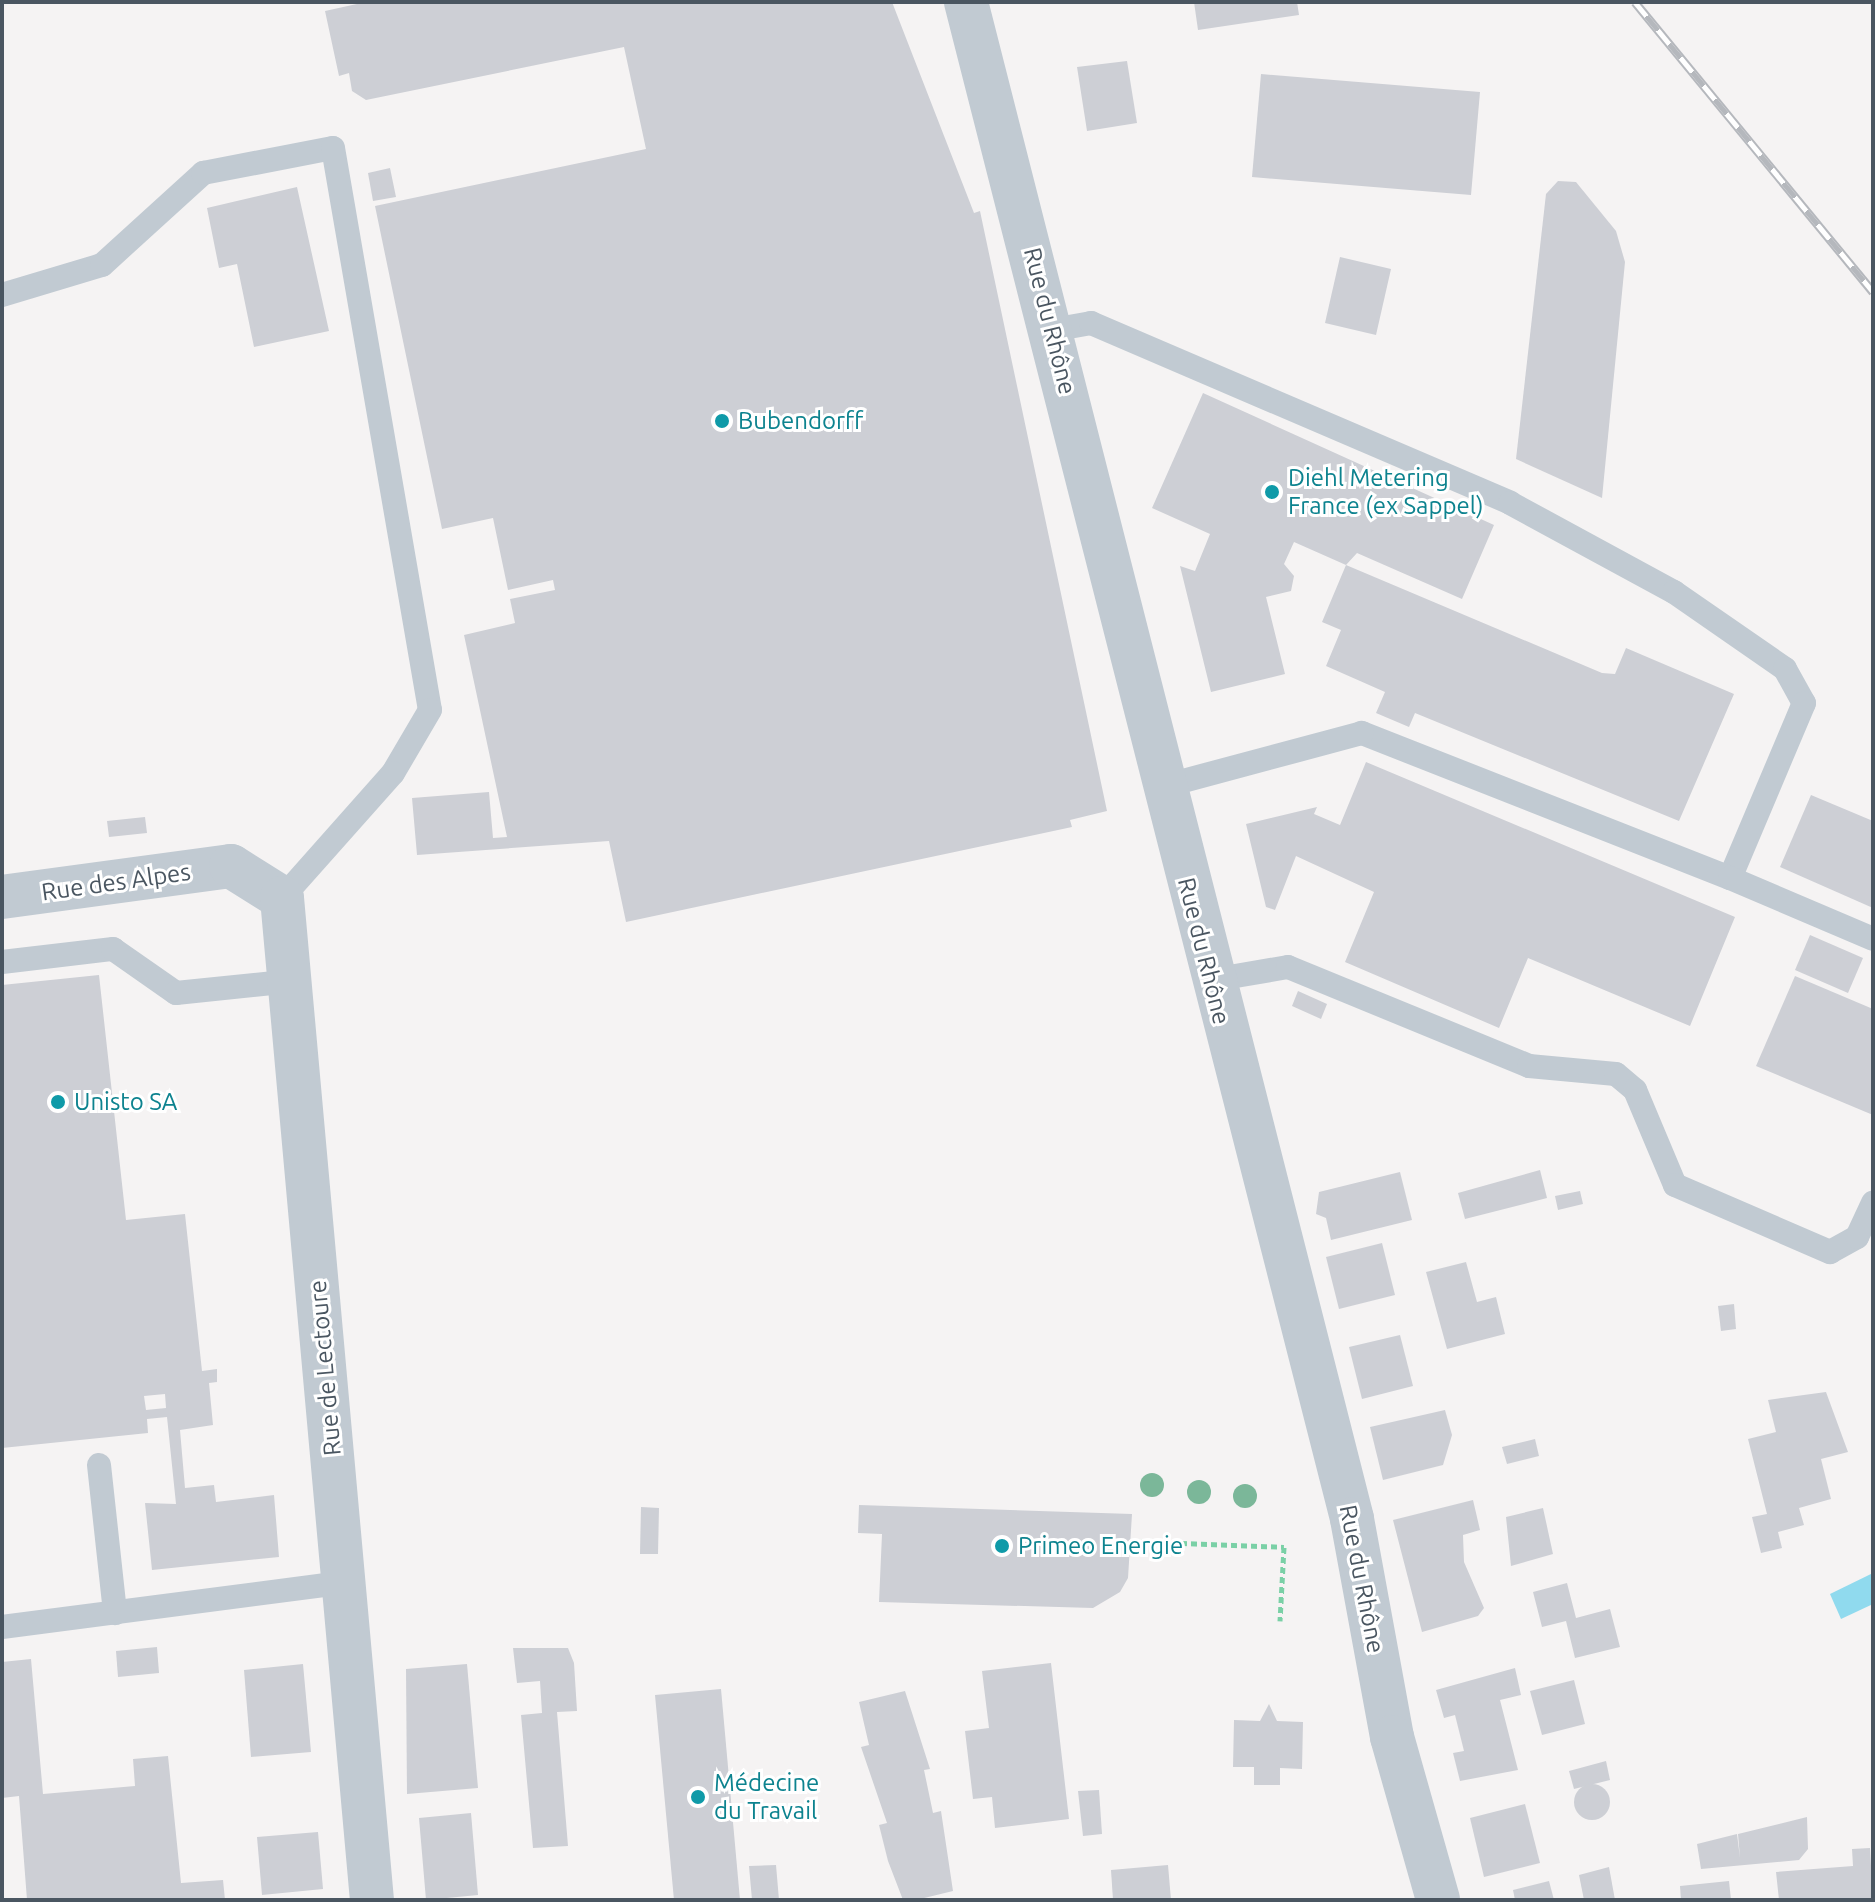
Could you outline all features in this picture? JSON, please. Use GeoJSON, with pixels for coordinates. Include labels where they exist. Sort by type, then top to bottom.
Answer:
{"type":"FeatureCollection","features":[{"type":"Feature","properties":{"kind":"street","name":"Rue du Rhône"},"geometry":{"type":"LineString","coordinates":[[966,2],[1052,330],[1212,980],[1352,1519],[1392,1737],[1438,1900]]}},
{"type":"Feature","properties":{"kind":"street","name":"Rue des Alpes"},"geometry":{"type":"LineString","coordinates":[[2,897],[231,866],[282,898]]}},
{"type":"Feature","properties":{"kind":"street","name":"Rue de Lectoure"},"geometry":{"type":"LineString","coordinates":[[282,898],[293,981],[372,1900]]}},
{"type":"Feature","properties":{"kind":"lane"},"geometry":{"type":"LineString","coordinates":[[2,295],[102,265],[203,173],[333,148],[430,710],[393,773],[282,898]]}},
{"type":"Feature","properties":{"kind":"lane"},"geometry":{"type":"LineString","coordinates":[[1052,330],[1091,323],[1510,503],[1674,592],[1785,669],[1804,703],[1730,878]]}},
{"type":"Feature","properties":{"kind":"lane"},"geometry":{"type":"LineString","coordinates":[[1164,786],[1362,733],[1730,878],[1873,939]]}},
{"type":"Feature","properties":{"kind":"lane"},"geometry":{"type":"LineString","coordinates":[[2,962],[113,949],[176,993],[293,981]]}},
{"type":"Feature","properties":{"kind":"lane"},"geometry":{"type":"LineString","coordinates":[[1212,980],[1288,967],[1529,1066],[1616,1074],[1635,1090],[1675,1185],[1830,1252],[1857,1237],[1873,1203]]}},
{"type":"Feature","properties":{"kind":"lane"},"geometry":{"type":"LineString","coordinates":[[99,1465],[115,1613]]}},
{"type":"Feature","properties":{"kind":"lane"},"geometry":{"type":"LineString","coordinates":[[2,1627],[343,1583]]}},
{"type":"Feature","properties":{"kind":"path"},"geometry":{"type":"LineString","coordinates":[[1131,1541],[1284,1547],[1280,1621]]}},
{"type":"Feature","properties":{"kind":"water"},"geometry":{"type":"Polygon","coordinates":[[[1873,1573],[1873,1604],[1841,1619],[1830,1594],[1873,1573]]]}},
{"type":"Feature","properties":{"kind":"building","name":"Bubendorff"},"geometry":{"type":"Polygon","coordinates":[[[366,2],[892,2],[974,213],[980,211],[1107,811],[1070,820],[1072,827],[626,922],[609,841],[417,855],[412,798],[489,792],[493,838],[507,837],[464,635],[515,623],[510,599],[555,590],[553,580],[508,590],[493,518],[442,529],[375,206],[646,149],[624,47],[366,100],[352,91],[349,73],[339,76],[325,11],[366,2]]]}},
{"type":"Feature","properties":{"kind":"building"},"geometry":{"type":"Polygon","coordinates":[[[1194,2],[1297,2],[1299,15],[1198,30],[1194,2]]]}},
{"type":"Feature","properties":{"kind":"building"},"geometry":{"type":"Polygon","coordinates":[[[1127,61],[1137,123],[1087,131],[1077,67],[1127,61]]]}},
{"type":"Feature","properties":{"kind":"building"},"geometry":{"type":"Polygon","coordinates":[[[1261,74],[1480,92],[1471,195],[1252,177],[1261,74]]]}},
{"type":"Feature","properties":{"kind":"building"},"geometry":{"type":"Polygon","coordinates":[[[390,168],[396,197],[373,201],[368,173],[390,168]]]}},
{"type":"Feature","properties":{"kind":"building"},"geometry":{"type":"Polygon","coordinates":[[[1558,181],[1576,182],[1616,231],[1625,262],[1602,498],[1516,459],[1546,194],[1558,181]]]}},
{"type":"Feature","properties":{"kind":"building"},"geometry":{"type":"Polygon","coordinates":[[[297,187],[329,331],[254,347],[237,264],[219,268],[207,208],[297,187]]]}},
{"type":"Feature","properties":{"kind":"building"},"geometry":{"type":"Polygon","coordinates":[[[1340,257],[1391,269],[1376,335],[1325,323],[1340,257]]]}},
{"type":"Feature","properties":{"kind":"building"},"geometry":{"type":"Polygon","coordinates":[[[1203,393],[1494,525],[1462,599],[1357,553],[1346,565],[1294,542],[1284,564],[1294,576],[1291,591],[1266,597],[1285,674],[1211,692],[1180,566],[1195,571],[1210,534],[1152,508],[1203,393]]]}},
{"type":"Feature","properties":{"kind":"building"},"geometry":{"type":"Polygon","coordinates":[[[1346,565],[1602,673],[1615,674],[1626,648],[1734,694],[1679,821],[1415,713],[1409,727],[1376,713],[1385,692],[1326,666],[1341,630],[1322,622],[1346,565]]]}},
{"type":"Feature","properties":{"kind":"building"},"geometry":{"type":"Polygon","coordinates":[[[1366,762],[1735,917],[1690,1026],[1528,958],[1499,1028],[1345,962],[1374,892],[1296,856],[1275,910],[1266,907],[1246,824],[1317,807],[1314,814],[1340,825],[1366,762]]]}},
{"type":"Feature","properties":{"kind":"building"},"geometry":{"type":"Polygon","coordinates":[[[1811,795],[1873,821],[1873,908],[1780,867],[1811,795]]]}},
{"type":"Feature","properties":{"kind":"building"},"geometry":{"type":"Polygon","coordinates":[[[145,817],[147,833],[109,837],[107,821],[145,817]]]}},
{"type":"Feature","properties":{"kind":"building"},"geometry":{"type":"Polygon","coordinates":[[[1810,935],[1863,958],[1848,993],[1795,970],[1810,935]]]}},
{"type":"Feature","properties":{"kind":"building","name":"Unisto SA"},"geometry":{"type":"Polygon","coordinates":[[[99,975],[126,1220],[185,1214],[202,1371],[217,1369],[217,1382],[209,1383],[213,1425],[180,1430],[185,1488],[214,1485],[216,1502],[274,1495],[279,1557],[152,1570],[145,1503],[176,1504],[167,1417],[147,1419],[148,1433],[2,1448],[2,985],[99,975]],[[165,1394],[144,1396],[146,1410],[166,1408],[165,1394]]]}},
{"type":"Feature","properties":{"kind":"building"},"geometry":{"type":"Polygon","coordinates":[[[1795,976],[1873,1009],[1873,1115],[1756,1066],[1795,976]]]}},
{"type":"Feature","properties":{"kind":"building"},"geometry":{"type":"Polygon","coordinates":[[[1298,991],[1327,1004],[1321,1019],[1292,1006],[1298,991]]]}},
{"type":"Feature","properties":{"kind":"building"},"geometry":{"type":"Polygon","coordinates":[[[1540,1170],[1547,1198],[1465,1219],[1458,1193],[1540,1170]]]}},
{"type":"Feature","properties":{"kind":"building"},"geometry":{"type":"Polygon","coordinates":[[[1400,1172],[1412,1220],[1331,1240],[1326,1218],[1316,1214],[1319,1192],[1400,1172]]]}},
{"type":"Feature","properties":{"kind":"building"},"geometry":{"type":"Polygon","coordinates":[[[1580,1191],[1583,1204],[1558,1210],[1555,1196],[1580,1191]]]}},
{"type":"Feature","properties":{"kind":"building"},"geometry":{"type":"Polygon","coordinates":[[[1382,1243],[1395,1295],[1339,1309],[1326,1257],[1382,1243]]]}},
{"type":"Feature","properties":{"kind":"building"},"geometry":{"type":"Polygon","coordinates":[[[1466,1262],[1477,1302],[1496,1297],[1505,1334],[1447,1349],[1426,1272],[1466,1262]]]}},
{"type":"Feature","properties":{"kind":"building"},"geometry":{"type":"Polygon","coordinates":[[[1734,1304],[1736,1329],[1721,1331],[1718,1306],[1734,1304]]]}},
{"type":"Feature","properties":{"kind":"building"},"geometry":{"type":"Polygon","coordinates":[[[1400,1335],[1413,1386],[1362,1399],[1349,1347],[1400,1335]]]}},
{"type":"Feature","properties":{"kind":"building"},"geometry":{"type":"Polygon","coordinates":[[[1826,1392],[1848,1452],[1821,1459],[1831,1499],[1799,1508],[1804,1525],[1778,1532],[1782,1548],[1761,1553],[1752,1517],[1767,1514],[1748,1439],[1776,1432],[1768,1400],[1826,1392]]]}},
{"type":"Feature","properties":{"kind":"building"},"geometry":{"type":"Polygon","coordinates":[[[1445,1410],[1452,1435],[1443,1465],[1383,1480],[1370,1427],[1445,1410]]]}},
{"type":"Feature","properties":{"kind":"building"},"geometry":{"type":"Polygon","coordinates":[[[1535,1439],[1539,1456],[1507,1464],[1502,1447],[1535,1439]]]}},
{"type":"Feature","properties":{"kind":"building"},"geometry":{"type":"Polygon","coordinates":[[[1473,1500],[1480,1530],[1463,1535],[1464,1562],[1484,1608],[1478,1616],[1422,1632],[1393,1520],[1473,1500]]]}},
{"type":"Feature","properties":{"kind":"building","name":"Primeo Energie"},"geometry":{"type":"Polygon","coordinates":[[[859,1505],[1132,1514],[1128,1578],[1120,1592],[1093,1608],[879,1602],[882,1534],[858,1533],[859,1505]]]}},
{"type":"Feature","properties":{"kind":"building"},"geometry":{"type":"Polygon","coordinates":[[[641,1507],[659,1508],[658,1554],[640,1554],[641,1507]]]}},
{"type":"Feature","properties":{"kind":"building"},"geometry":{"type":"Polygon","coordinates":[[[1543,1508],[1553,1554],[1511,1566],[1506,1517],[1543,1508]]]}},
{"type":"Feature","properties":{"kind":"building"},"geometry":{"type":"Polygon","coordinates":[[[1567,1583],[1576,1618],[1610,1609],[1620,1647],[1575,1658],[1566,1621],[1542,1627],[1533,1592],[1567,1583]]]}},
{"type":"Feature","properties":{"kind":"building"},"geometry":{"type":"Polygon","coordinates":[[[157,1647],[159,1673],[118,1677],[116,1651],[157,1647]]]}},
{"type":"Feature","properties":{"kind":"building"},"geometry":{"type":"Polygon","coordinates":[[[513,1648],[568,1648],[574,1663],[577,1711],[557,1712],[568,1846],[533,1848],[521,1715],[542,1713],[540,1681],[517,1683],[513,1648]]]}},
{"type":"Feature","properties":{"kind":"building"},"geometry":{"type":"Polygon","coordinates":[[[31,1659],[43,1794],[135,1786],[133,1759],[168,1756],[181,1883],[223,1880],[225,1900],[27,1900],[19,1796],[2,1798],[2,1662],[31,1659]]]}},
{"type":"Feature","properties":{"kind":"building"},"geometry":{"type":"Polygon","coordinates":[[[1051,1663],[1069,1819],[995,1828],[992,1797],[973,1799],[965,1731],[989,1728],[982,1671],[1051,1663]]]}},
{"type":"Feature","properties":{"kind":"building"},"geometry":{"type":"Polygon","coordinates":[[[303,1664],[311,1752],[251,1757],[244,1670],[303,1664]]]}},
{"type":"Feature","properties":{"kind":"building"},"geometry":{"type":"Polygon","coordinates":[[[467,1664],[478,1788],[407,1794],[406,1669],[467,1664]]]}},
{"type":"Feature","properties":{"kind":"building"},"geometry":{"type":"Polygon","coordinates":[[[1515,1668],[1521,1695],[1500,1700],[1518,1770],[1460,1781],[1453,1753],[1464,1751],[1455,1715],[1444,1718],[1436,1690],[1515,1668]]]}},
{"type":"Feature","properties":{"kind":"building"},"geometry":{"type":"Polygon","coordinates":[[[1574,1680],[1585,1724],[1542,1735],[1530,1691],[1574,1680]]]}},
{"type":"Feature","properties":{"kind":"building","name":"Médecine du Travail"},"geometry":{"type":"Polygon","coordinates":[[[721,1689],[740,1900],[674,1900],[655,1695],[721,1689]]]}},
{"type":"Feature","properties":{"kind":"building"},"geometry":{"type":"Polygon","coordinates":[[[905,1691],[930,1769],[924,1770],[933,1813],[941,1811],[953,1891],[916,1900],[903,1900],[888,1861],[879,1825],[887,1823],[861,1747],[869,1745],[859,1702],[905,1691]]]}},
{"type":"Feature","properties":{"kind":"building"},"geometry":{"type":"Polygon","coordinates":[[[1269,1704],[1277,1721],[1303,1722],[1302,1769],[1280,1768],[1280,1785],[1254,1785],[1254,1767],[1233,1767],[1234,1720],[1260,1721],[1269,1704]]]}},
{"type":"Feature","properties":{"kind":"building"},"geometry":{"type":"Polygon","coordinates":[[[1606,1761],[1610,1780],[1574,1789],[1569,1771],[1606,1761]]]}},
{"type":"Feature","properties":{"kind":"building"},"geometry":{"type":"Polygon","coordinates":[[[1592,1784],[1605,1789],[1610,1802],[1605,1815],[1592,1820],[1579,1815],[1574,1802],[1579,1789],[1592,1784]]]}},
{"type":"Feature","properties":{"kind":"building"},"geometry":{"type":"Polygon","coordinates":[[[1099,1790],[1102,1834],[1083,1836],[1078,1791],[1099,1790]]]}},
{"type":"Feature","properties":{"kind":"building"},"geometry":{"type":"Polygon","coordinates":[[[1525,1804],[1540,1863],[1484,1877],[1470,1818],[1525,1804]]]}},
{"type":"Feature","properties":{"kind":"building"},"geometry":{"type":"Polygon","coordinates":[[[471,1813],[478,1895],[426,1900],[419,1818],[471,1813]]]}},
{"type":"Feature","properties":{"kind":"building"},"geometry":{"type":"Polygon","coordinates":[[[1807,1817],[1808,1849],[1799,1860],[1701,1869],[1697,1844],[1737,1834],[1740,1858],[1738,1834],[1807,1817]]]}},
{"type":"Feature","properties":{"kind":"building"},"geometry":{"type":"Polygon","coordinates":[[[318,1832],[323,1889],[262,1895],[257,1837],[318,1832]]]}},
{"type":"Feature","properties":{"kind":"building"},"geometry":{"type":"Polygon","coordinates":[[[1870,1848],[1873,1900],[1779,1900],[1776,1872],[1853,1866],[1852,1849],[1870,1848]]]}},
{"type":"Feature","properties":{"kind":"building"},"geometry":{"type":"Polygon","coordinates":[[[776,1865],[779,1900],[752,1900],[749,1866],[776,1865]]]}},
{"type":"Feature","properties":{"kind":"building"},"geometry":{"type":"Polygon","coordinates":[[[1168,1865],[1171,1900],[1113,1900],[1111,1870],[1168,1865]]]}},
{"type":"Feature","properties":{"kind":"building"},"geometry":{"type":"Polygon","coordinates":[[[1609,1867],[1615,1900],[1584,1900],[1579,1875],[1609,1867]]]}},
{"type":"Feature","properties":{"kind":"building"},"geometry":{"type":"Polygon","coordinates":[[[1549,1881],[1554,1900],[1515,1900],[1513,1890],[1549,1881]]]}},
{"type":"Feature","properties":{"kind":"building"},"geometry":{"type":"Polygon","coordinates":[[[1729,1881],[1731,1900],[1681,1900],[1680,1886],[1729,1881]]]}},
{"type":"Feature","properties":{"kind":"railway"},"geometry":{"type":"LineString","coordinates":[[1635,2],[1873,292]]}},
{"type":"Feature","properties":{"kind":"place","name":"Bubendorff"},"geometry":{"type":"Point","coordinates":[722,421]}},
{"type":"Feature","properties":{"kind":"place","name":"Diehl Metering France (ex Sappel)"},"geometry":{"type":"Point","coordinates":[1272,492]}},
{"type":"Feature","properties":{"kind":"place","name":"Unisto SA"},"geometry":{"type":"Point","coordinates":[58,1102]}},
{"type":"Feature","properties":{"kind":"place","name":"Primeo Energie"},"geometry":{"type":"Point","coordinates":[1002,1546]}},
{"type":"Feature","properties":{"kind":"place","name":"Médecine du Travail"},"geometry":{"type":"Point","coordinates":[698,1797]}}]}
